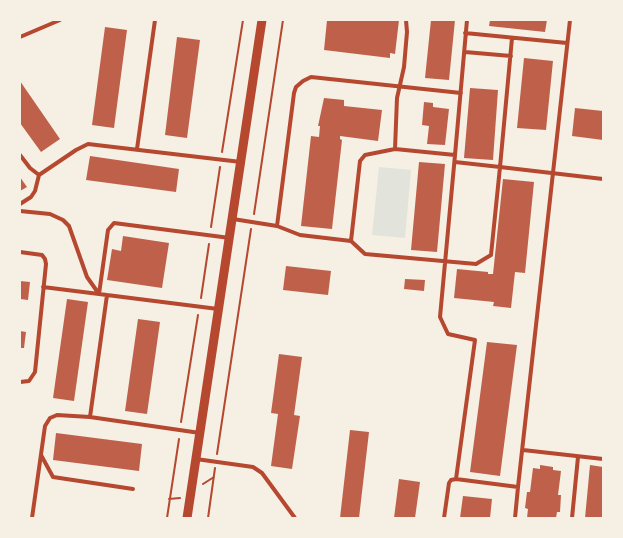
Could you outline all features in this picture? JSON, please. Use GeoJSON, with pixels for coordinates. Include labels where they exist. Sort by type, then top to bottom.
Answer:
{"type":"FeatureCollection","features":[{"type":"Feature","properties":{"kind":"street"},"geometry":{"type":"LineString","coordinates":[[187,518],[262,20]]}},
{"type":"Feature","properties":{"kind":"lane"},"geometry":{"type":"LineString","coordinates":[[21,35],[60,20]]}},
{"type":"Feature","properties":{"kind":"lane"},"geometry":{"type":"LineString","coordinates":[[137,149],[155,20]]}},
{"type":"Feature","properties":{"kind":"lane"},"geometry":{"type":"LineString","coordinates":[[394,149],[397,98],[404,67],[407,32],[406,20]]}},
{"type":"Feature","properties":{"kind":"lane"},"geometry":{"type":"LineString","coordinates":[[456,479],[475,340],[448,334],[440,317],[467,20]]}},
{"type":"Feature","properties":{"kind":"lane"},"geometry":{"type":"LineString","coordinates":[[515,518],[570,20]]}},
{"type":"Feature","properties":{"kind":"lane"},"geometry":{"type":"LineString","coordinates":[[465,33],[567,43]]}},
{"type":"Feature","properties":{"kind":"lane"},"geometry":{"type":"LineString","coordinates":[[233,219],[277,226],[300,236],[351,240],[365,254],[476,264],[491,255],[512,38]]}},
{"type":"Feature","properties":{"kind":"lane"},"geometry":{"type":"LineString","coordinates":[[465,52],[511,56]]}},
{"type":"Feature","properties":{"kind":"lane"},"geometry":{"type":"LineString","coordinates":[[277,226],[294,93],[296,86],[303,80],[311,78],[461,93]]}},
{"type":"Feature","properties":{"kind":"lane"},"geometry":{"type":"LineString","coordinates":[[20,204],[35,191],[38,175],[88,144],[241,162]]}},
{"type":"Feature","properties":{"kind":"lane"},"geometry":{"type":"LineString","coordinates":[[351,240],[360,161],[365,155],[394,149],[455,155]]}},
{"type":"Feature","properties":{"kind":"lane"},"geometry":{"type":"LineString","coordinates":[[20,156],[38,175]]}},
{"type":"Feature","properties":{"kind":"lane"},"geometry":{"type":"LineString","coordinates":[[455,162],[603,179]]}},
{"type":"Feature","properties":{"kind":"lane"},"geometry":{"type":"LineString","coordinates":[[20,211],[50,214],[63,220],[69,226],[87,278],[99,294]]}},
{"type":"Feature","properties":{"kind":"lane"},"geometry":{"type":"LineString","coordinates":[[99,294],[108,230],[114,223],[230,238]]}},
{"type":"Feature","properties":{"kind":"lane"},"geometry":{"type":"LineString","coordinates":[[20,252],[42,255],[45,259],[35,372],[29,381],[20,382]]}},
{"type":"Feature","properties":{"kind":"lane"},"geometry":{"type":"LineString","coordinates":[[43,286],[218,309]]}},
{"type":"Feature","properties":{"kind":"lane"},"geometry":{"type":"LineString","coordinates":[[90,417],[107,295]]}},
{"type":"Feature","properties":{"kind":"lane"},"geometry":{"type":"LineString","coordinates":[[32,518],[45,426],[50,418],[57,415],[90,417],[200,433]]}},
{"type":"Feature","properties":{"kind":"lane"},"geometry":{"type":"LineString","coordinates":[[523,450],[603,459]]}},
{"type":"Feature","properties":{"kind":"lane"},"geometry":{"type":"LineString","coordinates":[[41,455],[53,477],[133,489]]}},
{"type":"Feature","properties":{"kind":"lane"},"geometry":{"type":"LineString","coordinates":[[572,518],[578,457]]}},
{"type":"Feature","properties":{"kind":"lane"},"geometry":{"type":"LineString","coordinates":[[196,459],[253,467],[262,473],[295,518]]}},
{"type":"Feature","properties":{"kind":"lane"},"geometry":{"type":"LineString","coordinates":[[444,518],[451,480],[456,479],[518,487]]}},
{"type":"Feature","properties":{"kind":"path"},"geometry":{"type":"LineString","coordinates":[[167,518],[243,20]]}},
{"type":"Feature","properties":{"kind":"path"},"geometry":{"type":"LineString","coordinates":[[208,518],[283,20]]}},
{"type":"Feature","properties":{"kind":"shaded area"},"geometry":{"type":"Polygon","coordinates":[[[379,167],[411,170],[405,238],[372,235],[379,167]]]}},
{"type":"Feature","properties":{"kind":"building"},"geometry":{"type":"Polygon","coordinates":[[[327,20],[399,20],[395,54],[390,53],[390,58],[324,50],[327,20]]]}},
{"type":"Feature","properties":{"kind":"building"},"geometry":{"type":"Polygon","coordinates":[[[431,20],[455,20],[449,80],[425,78],[431,20]]]}},
{"type":"Feature","properties":{"kind":"building"},"geometry":{"type":"Polygon","coordinates":[[[490,20],[547,20],[545,32],[489,26],[490,20]]]}},
{"type":"Feature","properties":{"kind":"building"},"geometry":{"type":"Polygon","coordinates":[[[105,27],[127,30],[114,128],[92,125],[105,27]]]}},
{"type":"Feature","properties":{"kind":"building"},"geometry":{"type":"Polygon","coordinates":[[[177,37],[200,40],[187,138],[165,135],[177,37]]]}},
{"type":"Feature","properties":{"kind":"building"},"geometry":{"type":"Polygon","coordinates":[[[524,58],[553,61],[546,130],[517,128],[524,58]]]}},
{"type":"Feature","properties":{"kind":"building"},"geometry":{"type":"Polygon","coordinates":[[[20,81],[60,139],[41,152],[20,123],[20,81]]]}},
{"type":"Feature","properties":{"kind":"building"},"geometry":{"type":"Polygon","coordinates":[[[470,88],[498,90],[493,160],[464,158],[470,88]]]}},
{"type":"Feature","properties":{"kind":"building"},"geometry":{"type":"Polygon","coordinates":[[[324,98],[344,100],[344,106],[382,110],[378,141],[340,136],[342,140],[332,229],[301,226],[311,136],[319,137],[320,126],[318,126],[324,98]]]}},
{"type":"Feature","properties":{"kind":"building"},"geometry":{"type":"Polygon","coordinates":[[[424,102],[433,103],[433,107],[449,109],[445,145],[427,144],[429,126],[422,125],[424,102]]]}},
{"type":"Feature","properties":{"kind":"building"},"geometry":{"type":"Polygon","coordinates":[[[575,108],[603,111],[603,140],[572,136],[575,108]]]}},
{"type":"Feature","properties":{"kind":"building"},"geometry":{"type":"Polygon","coordinates":[[[90,156],[179,169],[176,192],[86,180],[90,156]]]}},
{"type":"Feature","properties":{"kind":"building"},"geometry":{"type":"Polygon","coordinates":[[[419,162],[445,164],[437,252],[411,250],[419,162]]]}},
{"type":"Feature","properties":{"kind":"building"},"geometry":{"type":"Polygon","coordinates":[[[20,177],[27,187],[20,191],[20,177]]]}},
{"type":"Feature","properties":{"kind":"building"},"geometry":{"type":"Polygon","coordinates":[[[503,179],[534,182],[525,273],[515,272],[511,308],[493,306],[494,302],[454,298],[457,269],[493,274],[503,179]]]}},
{"type":"Feature","properties":{"kind":"building"},"geometry":{"type":"Polygon","coordinates":[[[123,236],[169,243],[162,288],[107,280],[112,249],[121,251],[123,236]]]}},
{"type":"Feature","properties":{"kind":"building"},"geometry":{"type":"Polygon","coordinates":[[[286,266],[331,271],[328,295],[283,290],[286,266]]]}},
{"type":"Feature","properties":{"kind":"building"},"geometry":{"type":"Polygon","coordinates":[[[405,279],[425,280],[424,291],[404,289],[405,279]]]}},
{"type":"Feature","properties":{"kind":"building"},"geometry":{"type":"Polygon","coordinates":[[[20,281],[30,282],[28,300],[20,299],[20,281]]]}},
{"type":"Feature","properties":{"kind":"building"},"geometry":{"type":"Polygon","coordinates":[[[67,299],[88,302],[74,401],[53,398],[67,299]]]}},
{"type":"Feature","properties":{"kind":"building"},"geometry":{"type":"Polygon","coordinates":[[[138,319],[160,322],[147,414],[125,411],[138,319]]]}},
{"type":"Feature","properties":{"kind":"building"},"geometry":{"type":"Polygon","coordinates":[[[20,331],[26,332],[24,348],[20,348],[20,331]]]}},
{"type":"Feature","properties":{"kind":"building"},"geometry":{"type":"Polygon","coordinates":[[[487,342],[517,345],[500,476],[470,472],[487,342]]]}},
{"type":"Feature","properties":{"kind":"building"},"geometry":{"type":"Polygon","coordinates":[[[279,354],[302,357],[294,415],[300,416],[292,469],[271,466],[278,414],[271,413],[279,354]]]}},
{"type":"Feature","properties":{"kind":"building"},"geometry":{"type":"Polygon","coordinates":[[[350,430],[369,432],[359,518],[340,518],[350,430]]]}},
{"type":"Feature","properties":{"kind":"building"},"geometry":{"type":"Polygon","coordinates":[[[56,433],[142,444],[139,471],[53,460],[56,433]]]}},
{"type":"Feature","properties":{"kind":"building"},"geometry":{"type":"Polygon","coordinates":[[[540,465],[553,467],[553,470],[561,471],[558,495],[561,495],[560,512],[557,512],[556,518],[527,518],[528,509],[525,508],[527,492],[530,492],[533,468],[540,469],[540,465]]]}},
{"type":"Feature","properties":{"kind":"building"},"geometry":{"type":"Polygon","coordinates":[[[590,465],[603,467],[603,518],[585,518],[590,465]]]}},
{"type":"Feature","properties":{"kind":"building"},"geometry":{"type":"Polygon","coordinates":[[[399,479],[420,482],[415,518],[394,518],[399,479]]]}},
{"type":"Feature","properties":{"kind":"building"},"geometry":{"type":"Polygon","coordinates":[[[463,496],[492,499],[490,518],[460,518],[463,496]]]}}]}
